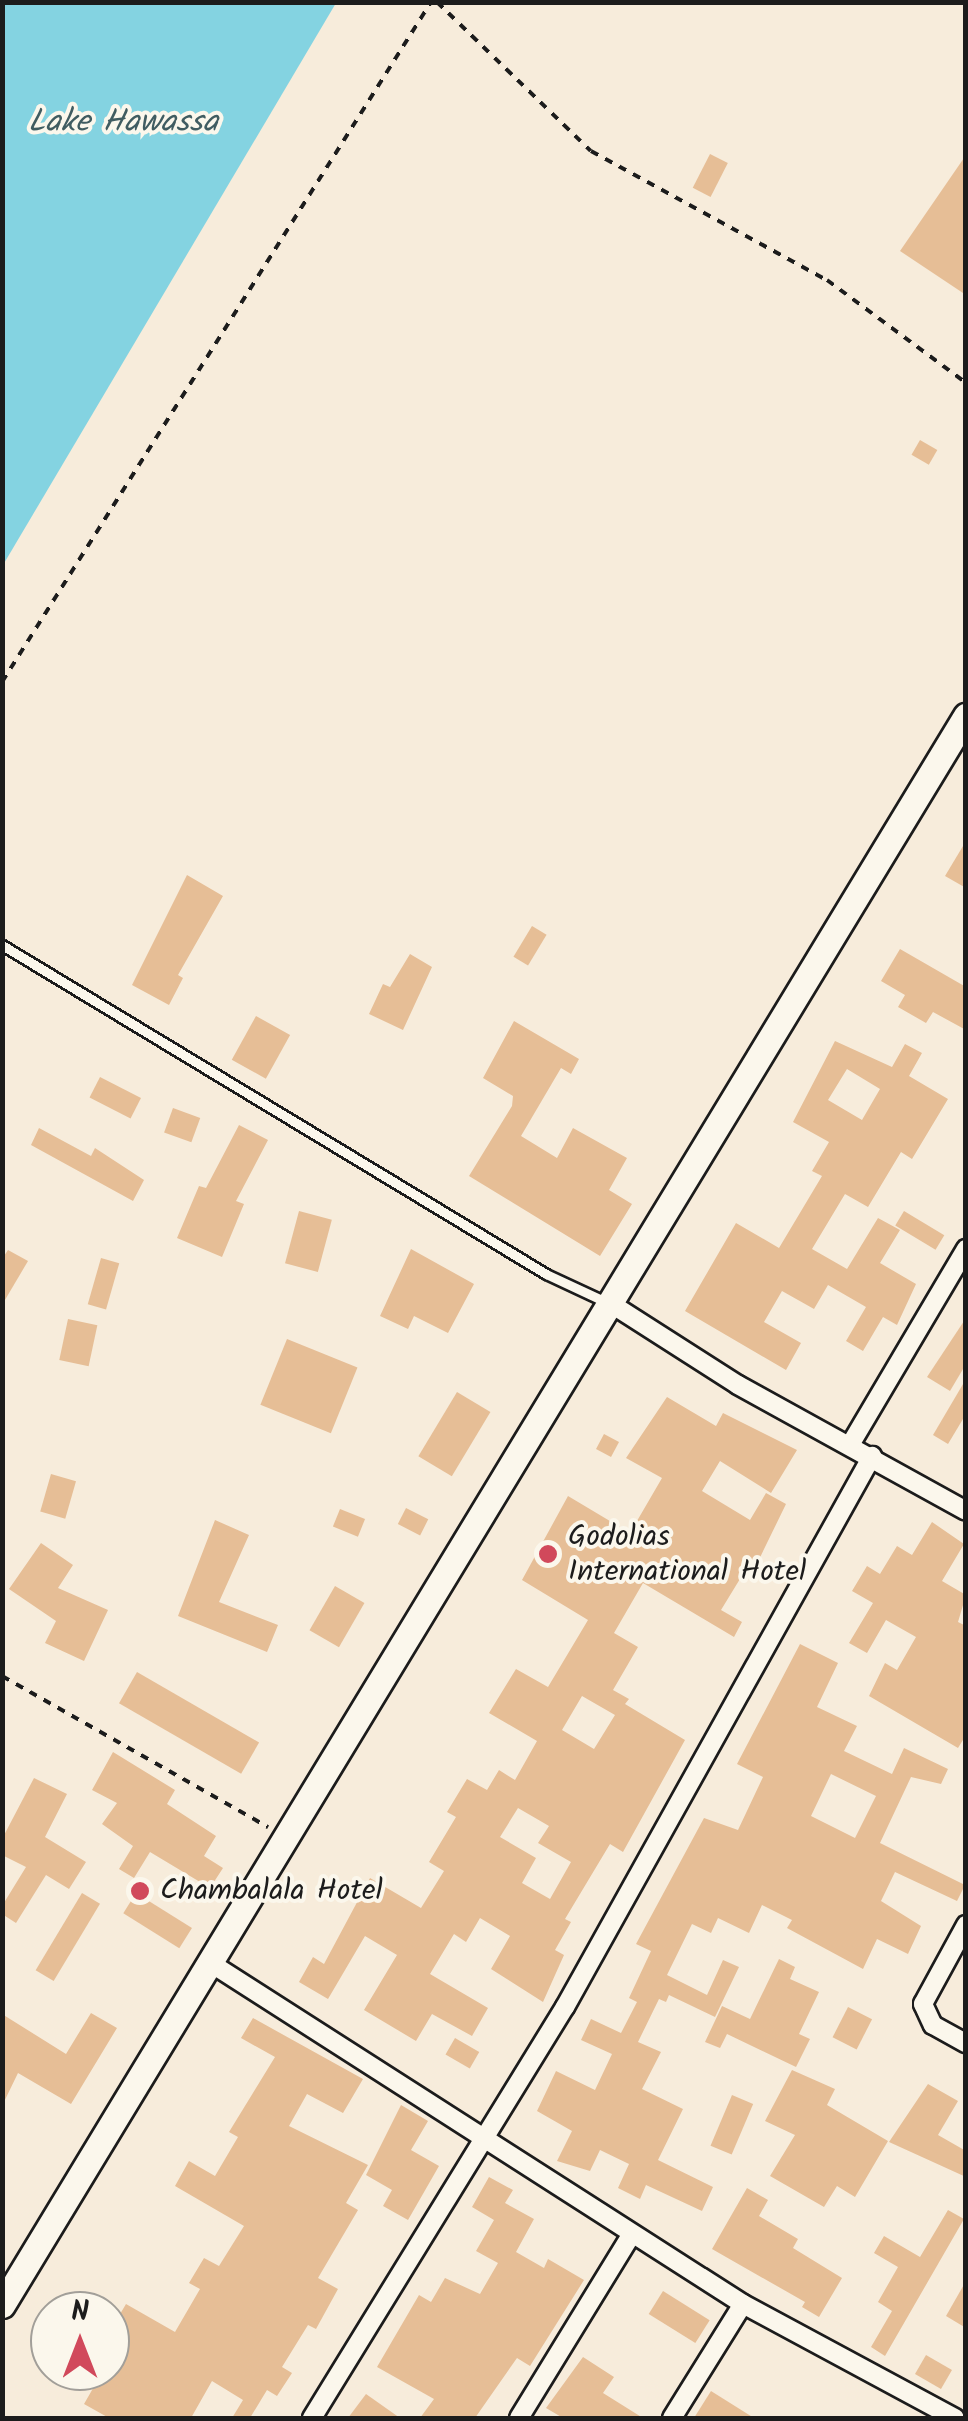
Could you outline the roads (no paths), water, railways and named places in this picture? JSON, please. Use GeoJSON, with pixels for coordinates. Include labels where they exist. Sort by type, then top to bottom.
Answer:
{"type":"FeatureCollection","features":[{"type":"Feature","properties":{"kind":"main road"},"geometry":{"type":"LineString","coordinates":[[6,2291],[614,1305],[966,716]]}},
{"type":"Feature","properties":{"kind":"street"},"geometry":{"type":"LineString","coordinates":[[850,1444],[966,1249]]}},
{"type":"Feature","properties":{"kind":"street"},"geometry":{"type":"LineString","coordinates":[[614,1305],[738,1385],[966,1511]]}},
{"type":"Feature","properties":{"kind":"street"},"geometry":{"type":"LineString","coordinates":[[312,2418],[487,2137],[765,1658],[872,1456]]}},
{"type":"Feature","properties":{"kind":"street"},"geometry":{"type":"LineString","coordinates":[[966,1925],[924,2004],[933,2025],[966,2043]]}},
{"type":"Feature","properties":{"kind":"street"},"geometry":{"type":"LineString","coordinates":[[210,1962],[743,2304],[956,2418]]}},
{"type":"Feature","properties":{"kind":"street"},"geometry":{"type":"LineString","coordinates":[[520,2418],[632,2235]]}},
{"type":"Feature","properties":{"kind":"street"},"geometry":{"type":"LineString","coordinates":[[672,2418],[743,2304]]}},
{"type":"Feature","properties":{"kind":"lane"},"geometry":{"type":"LineString","coordinates":[[2,945],[546,1274],[614,1305]]}},
{"type":"Feature","properties":{"kind":"water","name":"Lake Hawassa"},"geometry":{"type":"Polygon","coordinates":[[[2,3],[336,3],[3,565],[2,3]]]}},
{"type":"Feature","properties":{"kind":"place","name":"Godolias International Hotel"},"geometry":{"type":"Point","coordinates":[548,1554]}},
{"type":"Feature","properties":{"kind":"place","name":"Chambalala Hotel"},"geometry":{"type":"Point","coordinates":[140,1891]}}]}
